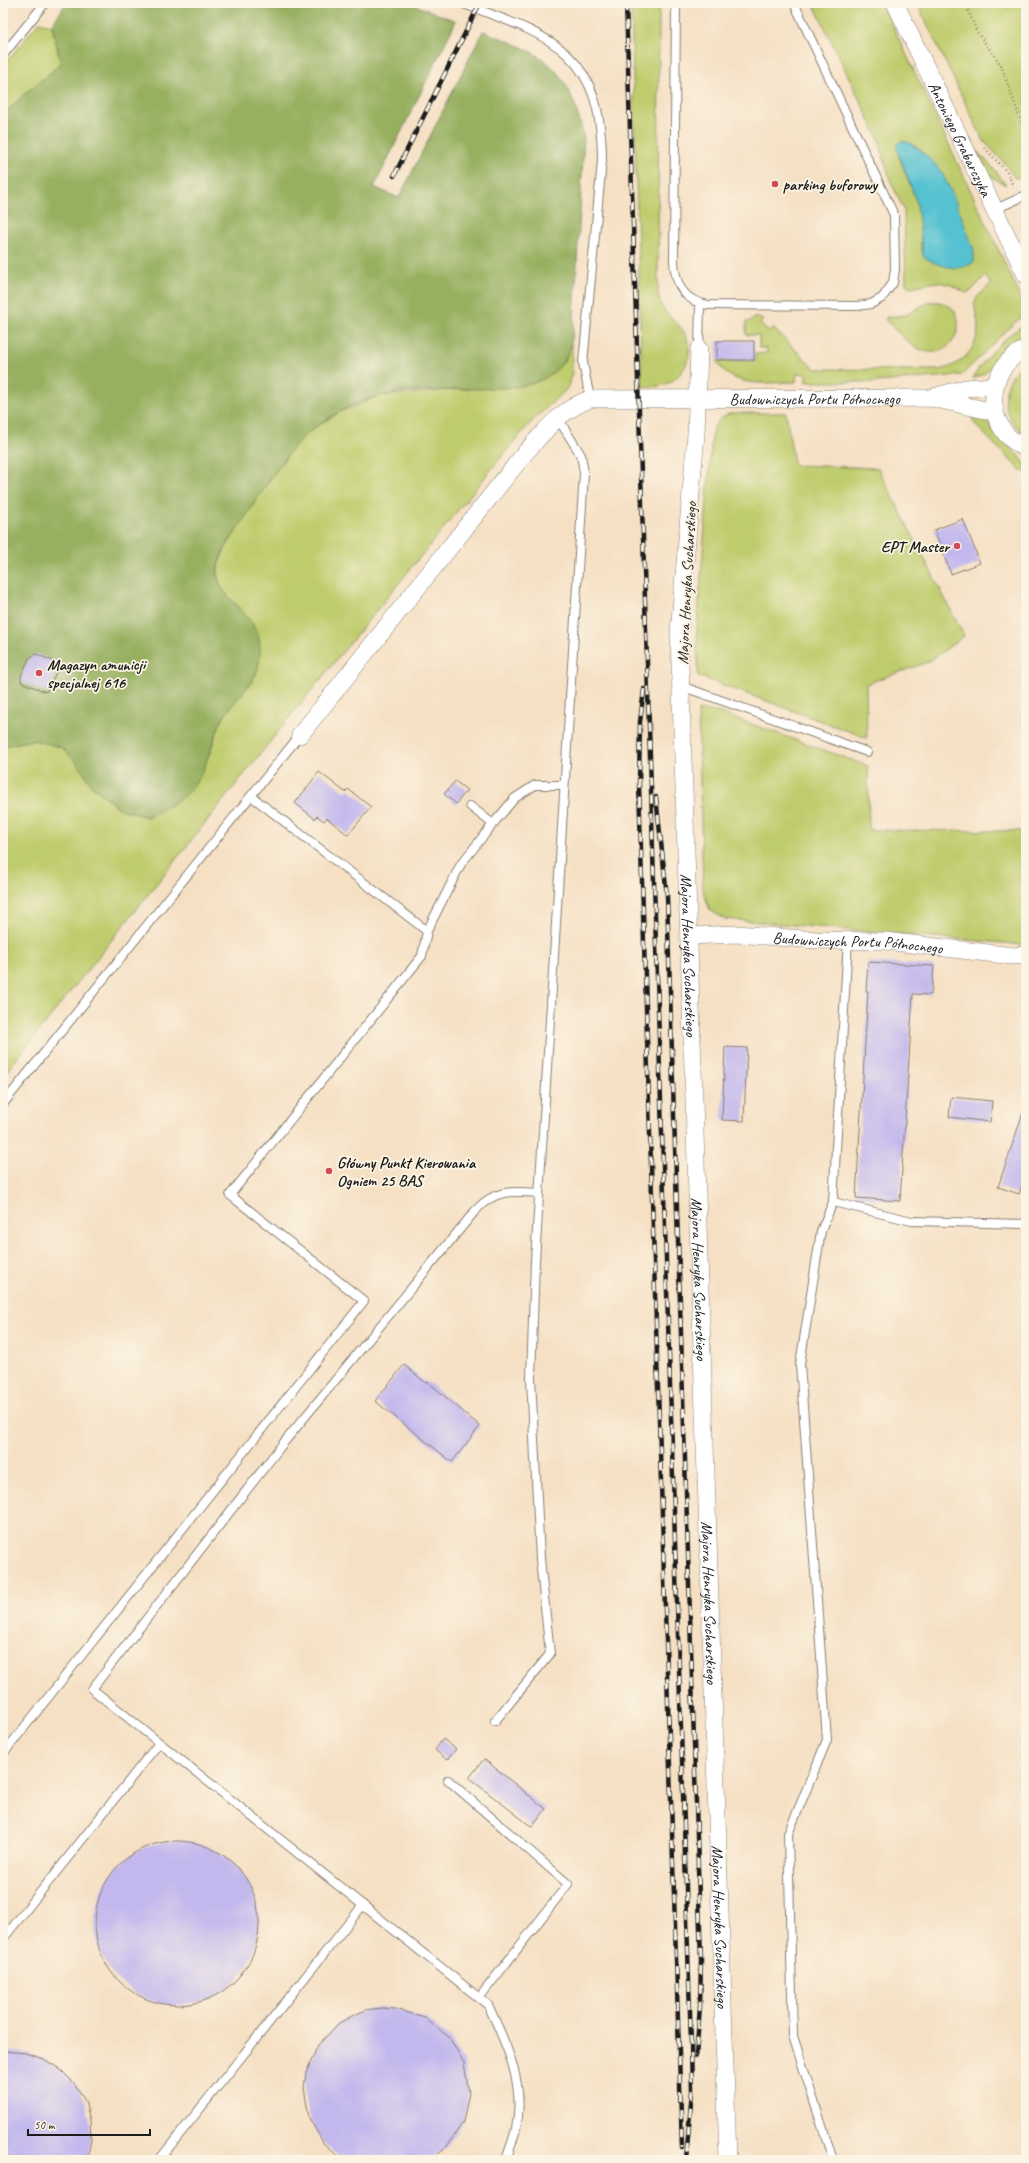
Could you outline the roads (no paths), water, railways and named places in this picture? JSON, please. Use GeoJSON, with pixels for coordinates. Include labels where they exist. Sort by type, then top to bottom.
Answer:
{"type":"FeatureCollection","features":[{"type":"Feature","properties":{"kind":"street","name":"Antoniego Grabarczyka"},"geometry":{"type":"LineString","coordinates":[[895,3],[1026,275]]}},
{"type":"Feature","properties":{"kind":"street"},"geometry":{"type":"LineString","coordinates":[[698,398],[699,349]]}},
{"type":"Feature","properties":{"kind":"street"},"geometry":{"type":"LineString","coordinates":[[1026,349],[1008,360],[1000,372],[994,386],[993,398],[994,412],[999,425],[1008,437],[1026,448]]}},
{"type":"Feature","properties":{"kind":"street","name":"Budowniczych Portu Północnego"},"geometry":{"type":"LineString","coordinates":[[932,398],[966,388],[994,386]]}},
{"type":"Feature","properties":{"kind":"street","name":"Majora Henryka Sucharskiego"},"geometry":{"type":"LineString","coordinates":[[698,398],[679,633],[728,2160]]}},
{"type":"Feature","properties":{"kind":"street","name":"Budowniczych Portu Północnego"},"geometry":{"type":"LineString","coordinates":[[590,399],[932,398],[994,412]]}},
{"type":"Feature","properties":{"kind":"street"},"geometry":{"type":"LineString","coordinates":[[300,735],[524,453],[557,417],[572,406],[590,399]]}},
{"type":"Feature","properties":{"kind":"street","name":"Budowniczych Portu Północnego"},"geometry":{"type":"LineString","coordinates":[[689,936],[736,934],[886,941],[1013,956],[1026,955]]}},
{"type":"Feature","properties":{"kind":"lane"},"geometry":{"type":"LineString","coordinates":[[3,55],[45,3]]}},
{"type":"Feature","properties":{"kind":"lane"},"geometry":{"type":"LineString","coordinates":[[461,3],[523,27],[551,40],[567,53],[581,68],[598,110],[602,136],[602,161],[583,363],[590,399]]}},
{"type":"Feature","properties":{"kind":"lane"},"geometry":{"type":"LineString","coordinates":[[676,3],[675,271],[678,283],[684,293],[700,303],[864,306],[882,298],[893,283],[895,269],[895,232],[892,208],[794,3]]}},
{"type":"Feature","properties":{"kind":"lane"},"geometry":{"type":"LineString","coordinates":[[994,210],[1026,195]]}},
{"type":"Feature","properties":{"kind":"lane"},"geometry":{"type":"LineString","coordinates":[[699,349],[700,303]]}},
{"type":"Feature","properties":{"kind":"lane"},"geometry":{"type":"LineString","coordinates":[[495,1721],[550,1654],[540,1559],[531,1378],[540,1193],[584,473],[581,455],[557,417]]}},
{"type":"Feature","properties":{"kind":"lane"},"geometry":{"type":"LineString","coordinates":[[681,686],[867,752]]}},
{"type":"Feature","properties":{"kind":"lane"},"geometry":{"type":"LineString","coordinates":[[3,1104],[300,735]]}},
{"type":"Feature","properties":{"kind":"lane"},"geometry":{"type":"LineString","coordinates":[[3,1754],[364,1300],[230,1195],[422,956],[427,931],[462,864],[493,824],[515,798],[535,785],[564,785]]}},
{"type":"Feature","properties":{"kind":"lane"},"geometry":{"type":"LineString","coordinates":[[251,796],[427,931]]}},
{"type":"Feature","properties":{"kind":"lane"},"geometry":{"type":"LineString","coordinates":[[470,806],[493,824]]}},
{"type":"Feature","properties":{"kind":"lane"},"geometry":{"type":"LineString","coordinates":[[834,2160],[793,2036],[788,1834],[827,1740],[800,1364],[821,1231],[833,1202],[848,940]]}},
{"type":"Feature","properties":{"kind":"lane"},"geometry":{"type":"LineString","coordinates":[[506,2160],[516,2127],[518,2086],[505,2041],[488,2005],[92,1689],[282,1446],[475,1211],[485,1201],[497,1194],[512,1192],[540,1193]]}},
{"type":"Feature","properties":{"kind":"lane"},"geometry":{"type":"LineString","coordinates":[[833,1202],[912,1221],[1026,1224]]}},
{"type":"Feature","properties":{"kind":"lane"},"geometry":{"type":"LineString","coordinates":[[3,1939],[159,1743]]}},
{"type":"Feature","properties":{"kind":"lane"},"geometry":{"type":"LineString","coordinates":[[448,1780],[568,1884],[479,1998]]}},
{"type":"Feature","properties":{"kind":"lane"},"geometry":{"type":"LineString","coordinates":[[159,2160],[363,1905]]}},
{"type":"Feature","properties":{"kind":"water"},"geometry":{"type":"Polygon","coordinates":[[[901,141],[912,144],[918,148],[940,170],[956,202],[974,250],[974,262],[955,268],[934,263],[923,256],[917,203],[897,149],[897,144],[901,141]]]}},
{"type":"Feature","properties":{"kind":"railway"},"geometry":{"type":"LineString","coordinates":[[394,176],[480,3]]}},
{"type":"Feature","properties":{"kind":"railway"},"geometry":{"type":"LineString","coordinates":[[626,3],[691,2044],[692,2091],[686,2160]]}},
{"type":"Feature","properties":{"kind":"railway"},"geometry":{"type":"LineString","coordinates":[[644,689],[640,722],[639,785],[682,2148]]}},
{"type":"Feature","properties":{"kind":"railway"},"geometry":{"type":"LineString","coordinates":[[656,797],[667,896],[701,1960],[700,2007],[696,2056]]}},
{"type":"Feature","properties":{"kind":"place","name":"parking buforowy"},"geometry":{"type":"Point","coordinates":[775,184]}},
{"type":"Feature","properties":{"kind":"place","name":"EPT Master"},"geometry":{"type":"Point","coordinates":[957,546]}},
{"type":"Feature","properties":{"kind":"place","name":"Magazyn amunicji specjalnej 616"},"geometry":{"type":"Point","coordinates":[39,673]}},
{"type":"Feature","properties":{"kind":"place","name":"Główny Punkt Kierowania Ogniem 25 BAS"},"geometry":{"type":"Point","coordinates":[329,1171]}}]}
